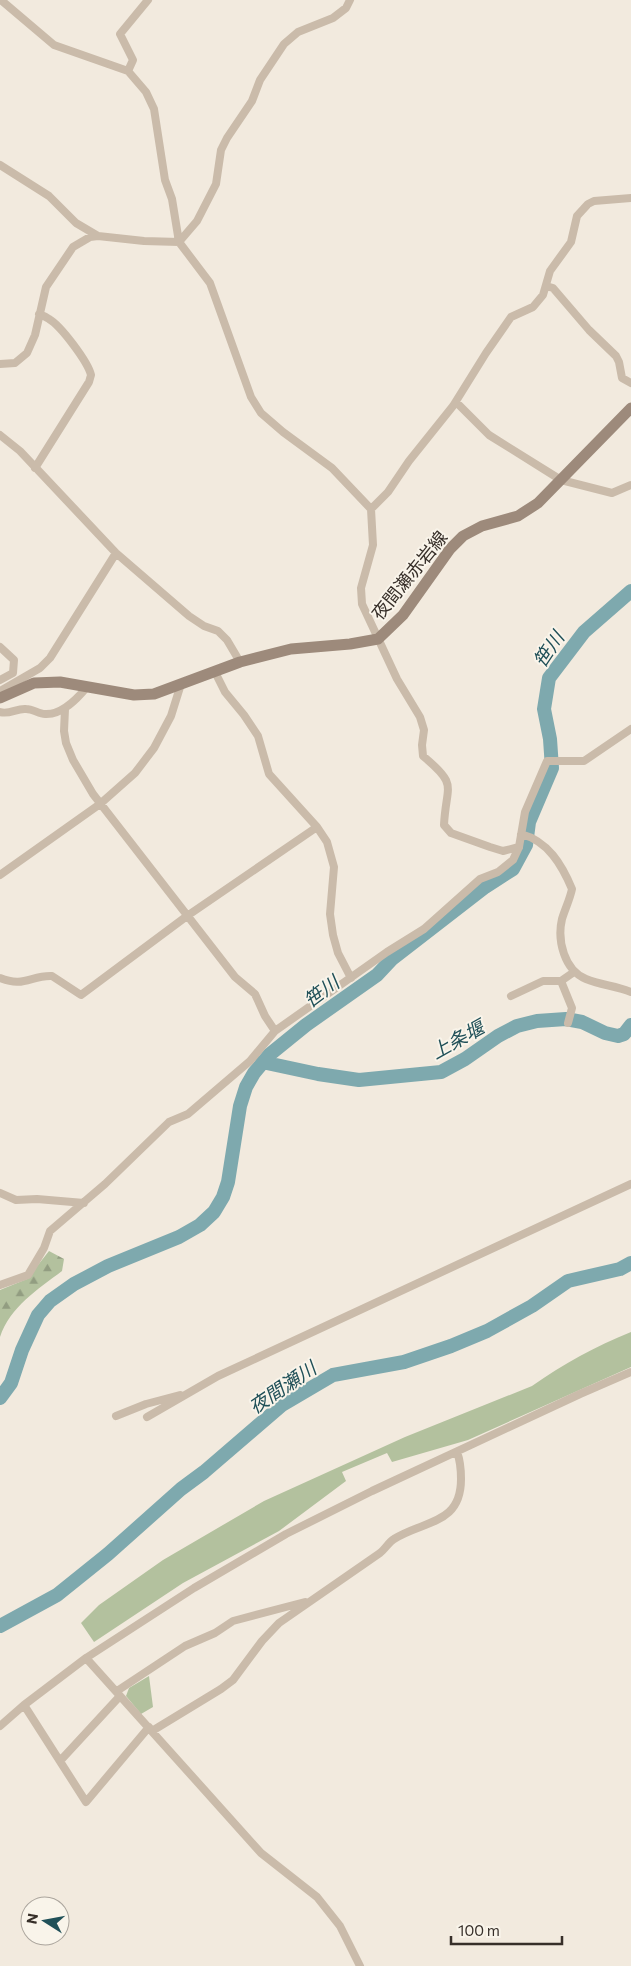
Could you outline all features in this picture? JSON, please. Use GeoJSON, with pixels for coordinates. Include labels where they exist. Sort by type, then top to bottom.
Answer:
{"type":"FeatureCollection","features":[{"type":"Feature","properties":{"kind":"main road","name":"夜間瀬赤岩線"},"geometry":{"type":"LineString","coordinates":[[0,698],[34,683],[60,682],[134,695],[154,694],[240,662],[291,649],[350,644],[378,639],[403,614],[450,549],[463,536],[482,526],[518,516],[538,504],[631,408]]}},
{"type":"Feature","properties":{"kind":"street"},"geometry":{"type":"LineString","coordinates":[[1,0],[54,45],[128,71],[146,92],[154,109],[165,180],[172,199],[179,242],[210,283],[251,398],[261,413],[283,432],[332,468],[371,510],[373,545],[361,588],[362,604],[397,679],[420,717],[424,730],[423,756],[443,773],[448,783],[449,790],[444,824],[451,833],[490,848],[503,851],[519,846]]}},
{"type":"Feature","properties":{"kind":"street"},"geometry":{"type":"LineString","coordinates":[[128,71],[133,60],[120,34],[148,0]]}},
{"type":"Feature","properties":{"kind":"street"},"geometry":{"type":"LineString","coordinates":[[179,242],[197,221],[216,184],[221,150],[227,138],[252,102],[260,80],[284,44],[298,32],[333,18],[346,8],[350,0]]}},
{"type":"Feature","properties":{"kind":"street"},"geometry":{"type":"LineString","coordinates":[[0,165],[49,196],[76,223],[98,236]]}},
{"type":"Feature","properties":{"kind":"street"},"geometry":{"type":"LineString","coordinates":[[371,510],[388,492],[409,460],[456,402],[510,317],[533,307],[543,295],[550,270],[571,242],[577,216],[588,204],[594,201],[631,198]]}},
{"type":"Feature","properties":{"kind":"street"},"geometry":{"type":"LineString","coordinates":[[0,364],[15,363],[26,353],[35,335],[46,287],[73,248],[90,238],[98,236],[144,241],[179,242]]}},
{"type":"Feature","properties":{"kind":"street"},"geometry":{"type":"LineString","coordinates":[[546,286],[553,288],[589,330],[616,356],[622,378],[631,383]]}},
{"type":"Feature","properties":{"kind":"street"},"geometry":{"type":"LineString","coordinates":[[35,468],[89,382],[91,375],[85,361],[58,327],[50,319],[39,314]]}},
{"type":"Feature","properties":{"kind":"street"},"geometry":{"type":"LineString","coordinates":[[0,359],[15,363]]}},
{"type":"Feature","properties":{"kind":"street"},"geometry":{"type":"LineString","coordinates":[[456,402],[489,435],[560,480],[612,493],[631,485]]}},
{"type":"Feature","properties":{"kind":"street"},"geometry":{"type":"LineString","coordinates":[[0,435],[20,451],[116,553],[188,616],[204,626],[218,631],[227,640],[240,662]]}},
{"type":"Feature","properties":{"kind":"street"},"geometry":{"type":"LineString","coordinates":[[0,691],[40,668],[50,658],[116,553]]}},
{"type":"Feature","properties":{"kind":"street"},"geometry":{"type":"LineString","coordinates":[[0,647],[14,660],[15,665],[13,673],[0,680]]}},
{"type":"Feature","properties":{"kind":"street"},"geometry":{"type":"LineString","coordinates":[[215,672],[225,692],[258,736],[269,774],[317,827],[327,842],[334,867],[330,914],[333,936],[338,953],[351,978]]}},
{"type":"Feature","properties":{"kind":"street"},"geometry":{"type":"LineString","coordinates":[[0,875],[100,804],[135,773],[154,748],[171,716],[181,684]]}},
{"type":"Feature","properties":{"kind":"street"},"geometry":{"type":"LineString","coordinates":[[0,712],[5,714],[25,708],[46,714],[64,709],[79,698],[87,687]]}},
{"type":"Feature","properties":{"kind":"street"},"geometry":{"type":"LineString","coordinates":[[64,709],[66,744],[73,760],[100,804],[235,977],[255,994],[265,1016],[275,1031]]}},
{"type":"Feature","properties":{"kind":"street"},"geometry":{"type":"LineString","coordinates":[[0,1286],[28,1275],[44,1248],[50,1231],[84,1202],[169,1122],[188,1114],[250,1060],[275,1031],[387,952],[424,929],[480,879],[498,872],[513,860],[524,835],[525,812],[551,761],[584,761],[631,729]]}},
{"type":"Feature","properties":{"kind":"street"},"geometry":{"type":"LineString","coordinates":[[0,978],[14,983],[21,983],[52,976],[81,996],[188,916],[317,827]]}},
{"type":"Feature","properties":{"kind":"street"},"geometry":{"type":"LineString","coordinates":[[524,835],[550,850],[564,870],[572,889],[562,919],[561,936],[564,956],[574,972],[586,979],[631,992]]}},
{"type":"Feature","properties":{"kind":"street"},"geometry":{"type":"LineString","coordinates":[[511,996],[544,981],[561,981],[574,972]]}},
{"type":"Feature","properties":{"kind":"street"},"geometry":{"type":"LineString","coordinates":[[561,981],[572,1008],[569,1019]]}},
{"type":"Feature","properties":{"kind":"street"},"geometry":{"type":"LineString","coordinates":[[147,1417],[218,1376],[631,1184]]}},
{"type":"Feature","properties":{"kind":"street"},"geometry":{"type":"LineString","coordinates":[[0,1193],[16,1200],[37,1199],[84,1202]]}},
{"type":"Feature","properties":{"kind":"street"},"geometry":{"type":"LineString","coordinates":[[0,1726],[24,1705],[86,1658],[194,1588],[286,1534],[456,1452],[631,1372]]}},
{"type":"Feature","properties":{"kind":"street"},"geometry":{"type":"LineString","coordinates":[[116,1416],[164,1398],[189,1392]]}},
{"type":"Feature","properties":{"kind":"street"},"geometry":{"type":"LineString","coordinates":[[24,1705],[86,1802],[151,1729],[221,1690],[233,1680],[262,1641],[279,1623],[380,1553],[394,1540],[436,1522],[453,1510],[461,1490],[460,1466],[456,1452]]}},
{"type":"Feature","properties":{"kind":"street"},"geometry":{"type":"LineString","coordinates":[[60,1761],[118,1693],[185,1646],[214,1633],[233,1621],[309,1601]]}},
{"type":"Feature","properties":{"kind":"street"},"geometry":{"type":"LineString","coordinates":[[86,1658],[261,1853],[317,1897],[340,1926],[360,1966]]}},
{"type":"Feature","properties":{"kind":"green space"},"geometry":{"type":"Polygon","coordinates":[[[49,1251],[64,1259],[62,1271],[34,1292],[18,1308],[5,1326],[0,1337],[0,1290],[27,1279],[49,1251]]]}},
{"type":"Feature","properties":{"kind":"green space"},"geometry":{"type":"Polygon","coordinates":[[[631,1332],[631,1367],[468,1440],[392,1462],[387,1453],[342,1472],[346,1481],[279,1531],[183,1583],[94,1642],[81,1623],[99,1605],[163,1560],[264,1501],[405,1437],[532,1386],[580,1356],[631,1332]]]}},
{"type":"Feature","properties":{"kind":"green space"},"geometry":{"type":"Polygon","coordinates":[[[149,1676],[153,1707],[141,1714],[126,1696],[129,1688],[149,1676]]]}},
{"type":"Feature","properties":{"kind":"waterway","name":"笹川"},"geometry":{"type":"LineString","coordinates":[[0,1398],[11,1383],[22,1350],[38,1315],[50,1301],[74,1284],[108,1266],[179,1237],[200,1225],[214,1212],[223,1197],[228,1182],[240,1106],[246,1087],[254,1073],[269,1055],[306,1025],[377,975],[392,959],[485,887],[513,869],[526,845],[529,822],[552,768],[550,739],[544,709],[549,678],[584,632],[631,591]]}},
{"type":"Feature","properties":{"kind":"waterway","name":"上条堰"},"geometry":{"type":"LineString","coordinates":[[262,1062],[318,1074],[359,1080],[441,1072],[465,1059],[498,1036],[517,1026],[537,1021],[566,1019],[582,1022],[605,1033],[618,1036],[624,1034],[631,1025]]}},
{"type":"Feature","properties":{"kind":"waterway","name":"夜間瀬川"},"geometry":{"type":"LineString","coordinates":[[0,1626],[57,1595],[108,1554],[181,1489],[204,1472],[282,1405],[333,1375],[404,1362],[451,1346],[487,1331],[532,1306],[568,1281],[620,1269],[631,1263]]}}]}
